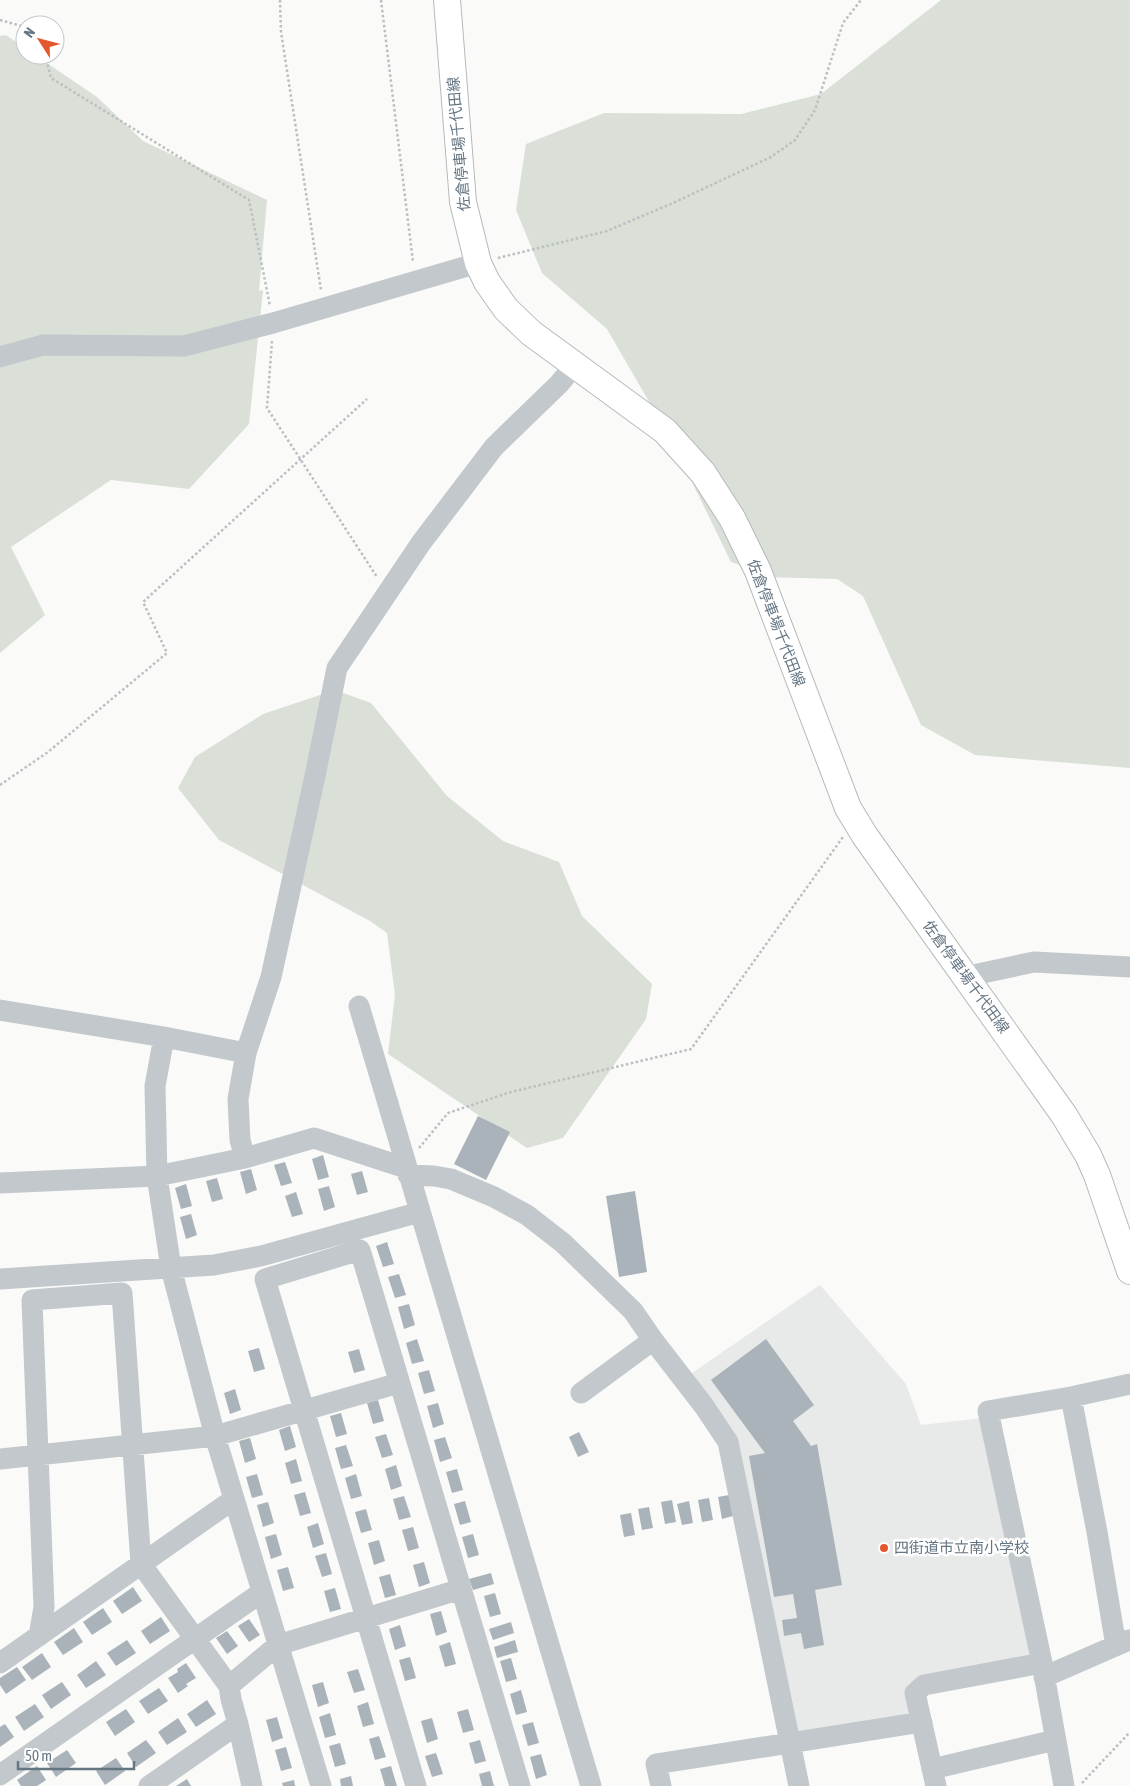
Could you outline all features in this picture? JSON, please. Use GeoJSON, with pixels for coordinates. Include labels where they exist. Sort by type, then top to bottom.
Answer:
{"type":"FeatureCollection","features":[{"type":"Feature","properties":{"kind":"main road","name":"佐倉停車場千代田線"},"geometry":{"type":"LineString","coordinates":[[447,0],[463,202],[478,263],[487,282],[506,309],[531,333],[665,431],[703,474],[732,518],[758,571],[848,808],[865,836],[1064,1115],[1088,1155],[1097,1175],[1130,1272]]}},
{"type":"Feature","properties":{"kind":"street"},"geometry":{"type":"LineString","coordinates":[[0,357],[43,345],[184,346],[274,324],[478,263]]}},
{"type":"Feature","properties":{"kind":"street"},"geometry":{"type":"LineString","coordinates":[[245,1158],[240,1140],[238,1099],[246,1054],[270,977],[315,776],[336,668],[421,543],[494,447],[559,384],[574,366]]}},
{"type":"Feature","properties":{"kind":"street"},"geometry":{"type":"LineString","coordinates":[[968,979],[978,974],[1034,962],[1130,967]]}},
{"type":"Feature","properties":{"kind":"street"},"geometry":{"type":"LineString","coordinates":[[358,1006],[591,1786]]}},
{"type":"Feature","properties":{"kind":"street"},"geometry":{"type":"LineString","coordinates":[[0,1010],[164,1037],[246,1054]]}},
{"type":"Feature","properties":{"kind":"street"},"geometry":{"type":"LineString","coordinates":[[164,1037],[155,1086],[157,1176],[171,1268],[215,1436],[321,1786]]}},
{"type":"Feature","properties":{"kind":"street"},"geometry":{"type":"LineString","coordinates":[[0,1183],[157,1176],[245,1158],[314,1138],[407,1171],[450,1179],[494,1197],[528,1215],[563,1243],[632,1311],[704,1406],[728,1442],[799,1786]]}},
{"type":"Feature","properties":{"kind":"street"},"geometry":{"type":"LineString","coordinates":[[0,1279],[214,1265],[262,1256],[420,1212]]}},
{"type":"Feature","properties":{"kind":"street"},"geometry":{"type":"LineString","coordinates":[[416,1786],[265,1279],[360,1250],[520,1786]]}},
{"type":"Feature","properties":{"kind":"street"},"geometry":{"type":"LineString","coordinates":[[39,1636],[44,1607],[32,1300],[122,1293],[141,1564],[230,1686],[231,1698],[252,1786]]}},
{"type":"Feature","properties":{"kind":"street"},"geometry":{"type":"LineString","coordinates":[[581,1393],[653,1340]]}},
{"type":"Feature","properties":{"kind":"street"},"geometry":{"type":"LineString","coordinates":[[0,1459],[215,1436],[399,1383]]}},
{"type":"Feature","properties":{"kind":"street"},"geometry":{"type":"LineString","coordinates":[[1064,1786],[1043,1670],[988,1411],[1071,1397],[1130,1384]]}},
{"type":"Feature","properties":{"kind":"street"},"geometry":{"type":"LineString","coordinates":[[1056,1740],[934,1778],[915,1693],[924,1685],[1043,1670],[1123,1643],[1097,1532],[1071,1397]]}},
{"type":"Feature","properties":{"kind":"street"},"geometry":{"type":"LineString","coordinates":[[0,1662],[234,1499]]}},
{"type":"Feature","properties":{"kind":"street"},"geometry":{"type":"LineString","coordinates":[[230,1686],[278,1645],[461,1589]]}},
{"type":"Feature","properties":{"kind":"street"},"geometry":{"type":"LineString","coordinates":[[0,1774],[262,1592]]}},
{"type":"Feature","properties":{"kind":"street"},"geometry":{"type":"LineString","coordinates":[[661,1786],[656,1764],[922,1722]]}},
{"type":"Feature","properties":{"kind":"street"},"geometry":{"type":"LineString","coordinates":[[149,1786],[238,1724]]}},
{"type":"Feature","properties":{"kind":"path"},"geometry":{"type":"LineString","coordinates":[[280,0],[281,32],[324,308]]}},
{"type":"Feature","properties":{"kind":"path"},"geometry":{"type":"LineString","coordinates":[[381,0],[415,281]]}},
{"type":"Feature","properties":{"kind":"path"},"geometry":{"type":"LineString","coordinates":[[478,263],[607,231],[673,203],[771,157],[795,140],[815,110],[843,23],[861,0]]}},
{"type":"Feature","properties":{"kind":"path"},"geometry":{"type":"LineString","coordinates":[[0,20],[15,24]]}},
{"type":"Feature","properties":{"kind":"path"},"geometry":{"type":"LineString","coordinates":[[48,65],[51,78],[249,200],[274,324],[267,408],[388,593]]}},
{"type":"Feature","properties":{"kind":"path"},"geometry":{"type":"LineString","coordinates":[[0,785],[48,752],[168,653],[143,602],[367,399]]}},
{"type":"Feature","properties":{"kind":"path"},"geometry":{"type":"LineString","coordinates":[[407,1171],[426,1138],[448,1113],[511,1092],[691,1049],[855,819]]}},
{"type":"Feature","properties":{"kind":"path"},"geometry":{"type":"LineString","coordinates":[[1080,1786],[1130,1732]]}},
{"type":"Feature","properties":{"kind":"shaded area"},"geometry":{"type":"Polygon","coordinates":[[[941,0],[1130,0],[1130,768],[975,755],[921,725],[863,596],[837,579],[765,577],[757,571],[731,562],[674,445],[607,329],[542,273],[516,210],[526,144],[604,113],[741,114],[821,94],[941,0]]]}},
{"type":"Feature","properties":{"kind":"shaded area"},"geometry":{"type":"Polygon","coordinates":[[[6,35],[15,41],[15,65],[50,65],[97,97],[143,141],[267,200],[259,291],[263,290],[249,424],[189,489],[111,480],[11,547],[45,615],[0,653],[0,36],[6,35]]]}},
{"type":"Feature","properties":{"kind":"shaded area"},"geometry":{"type":"Polygon","coordinates":[[[335,690],[371,703],[447,796],[503,841],[559,862],[582,916],[652,984],[646,1019],[563,1138],[527,1148],[388,1054],[395,995],[387,933],[370,921],[219,840],[178,788],[195,757],[263,714],[335,690]]]}},
{"type":"Feature","properties":{"kind":"shaded area","name":"四街道市立南小学校"},"geometry":{"type":"Polygon","coordinates":[[[820,1285],[906,1384],[921,1425],[984,1418],[1031,1655],[909,1683],[915,1716],[798,1735],[737,1440],[689,1375],[820,1285]]]}},
{"type":"Feature","properties":{"kind":"building"},"geometry":{"type":"Polygon","coordinates":[[[478,1116],[510,1132],[486,1180],[454,1164],[478,1116]]]}},
{"type":"Feature","properties":{"kind":"building"},"geometry":{"type":"Polygon","coordinates":[[[323,1155],[329,1177],[318,1180],[312,1159],[323,1155]]]}},
{"type":"Feature","properties":{"kind":"building"},"geometry":{"type":"Polygon","coordinates":[[[285,1162],[292,1183],[281,1186],[274,1165],[285,1162]]]}},
{"type":"Feature","properties":{"kind":"building"},"geometry":{"type":"Polygon","coordinates":[[[251,1169],[257,1190],[246,1194],[240,1172],[251,1169]]]}},
{"type":"Feature","properties":{"kind":"building"},"geometry":{"type":"Polygon","coordinates":[[[362,1171],[368,1192],[357,1195],[351,1174],[362,1171]]]}},
{"type":"Feature","properties":{"kind":"building"},"geometry":{"type":"Polygon","coordinates":[[[217,1178],[223,1199],[212,1202],[206,1181],[217,1178]]]}},
{"type":"Feature","properties":{"kind":"building"},"geometry":{"type":"Polygon","coordinates":[[[186,1184],[192,1206],[181,1209],[175,1188],[186,1184]]]}},
{"type":"Feature","properties":{"kind":"building"},"geometry":{"type":"Polygon","coordinates":[[[329,1186],[335,1207],[324,1211],[318,1189],[329,1186]]]}},
{"type":"Feature","properties":{"kind":"building"},"geometry":{"type":"Polygon","coordinates":[[[635,1191],[647,1272],[619,1277],[606,1196],[635,1191]]]}},
{"type":"Feature","properties":{"kind":"building"},"geometry":{"type":"Polygon","coordinates":[[[296,1192],[303,1214],[292,1217],[285,1196],[296,1192]]]}},
{"type":"Feature","properties":{"kind":"building"},"geometry":{"type":"Polygon","coordinates":[[[191,1214],[197,1235],[186,1239],[180,1217],[191,1214]]]}},
{"type":"Feature","properties":{"kind":"building"},"geometry":{"type":"Polygon","coordinates":[[[387,1242],[394,1264],[383,1267],[376,1246],[387,1242]]]}},
{"type":"Feature","properties":{"kind":"building"},"geometry":{"type":"Polygon","coordinates":[[[399,1274],[406,1295],[395,1298],[388,1277],[399,1274]]]}},
{"type":"Feature","properties":{"kind":"building"},"geometry":{"type":"Polygon","coordinates":[[[409,1304],[415,1325],[404,1329],[398,1307],[409,1304]]]}},
{"type":"Feature","properties":{"kind":"building"},"geometry":{"type":"Polygon","coordinates":[[[417,1339],[424,1361],[412,1364],[406,1343],[417,1339]]]}},
{"type":"Feature","properties":{"kind":"building"},"geometry":{"type":"Polygon","coordinates":[[[766,1339],[814,1405],[793,1421],[811,1446],[817,1444],[842,1585],[815,1590],[824,1645],[804,1649],[801,1633],[784,1636],[782,1620],[797,1618],[793,1594],[774,1597],[749,1456],[765,1453],[711,1380],[766,1339]]]}},
{"type":"Feature","properties":{"kind":"building"},"geometry":{"type":"Polygon","coordinates":[[[259,1348],[265,1369],[254,1372],[248,1351],[259,1348]]]}},
{"type":"Feature","properties":{"kind":"building"},"geometry":{"type":"Polygon","coordinates":[[[359,1349],[365,1370],[354,1373],[348,1352],[359,1349]]]}},
{"type":"Feature","properties":{"kind":"building"},"geometry":{"type":"Polygon","coordinates":[[[429,1370],[435,1391],[424,1394],[418,1373],[429,1370]]]}},
{"type":"Feature","properties":{"kind":"building"},"geometry":{"type":"Polygon","coordinates":[[[235,1389],[241,1410],[230,1414],[224,1393],[235,1389]]]}},
{"type":"Feature","properties":{"kind":"building"},"geometry":{"type":"Polygon","coordinates":[[[378,1400],[384,1421],[373,1424],[367,1403],[378,1400]]]}},
{"type":"Feature","properties":{"kind":"building"},"geometry":{"type":"Polygon","coordinates":[[[438,1403],[444,1424],[433,1428],[427,1406],[438,1403]]]}},
{"type":"Feature","properties":{"kind":"building"},"geometry":{"type":"Polygon","coordinates":[[[341,1413],[347,1434],[336,1437],[330,1416],[341,1413]]]}},
{"type":"Feature","properties":{"kind":"building"},"geometry":{"type":"Polygon","coordinates":[[[290,1426],[296,1447],[285,1451],[279,1430],[290,1426]]]}},
{"type":"Feature","properties":{"kind":"building"},"geometry":{"type":"Polygon","coordinates":[[[579,1432],[589,1452],[578,1457],[569,1437],[579,1432]]]}},
{"type":"Feature","properties":{"kind":"building"},"geometry":{"type":"Polygon","coordinates":[[[386,1434],[393,1455],[382,1458],[375,1437],[386,1434]]]}},
{"type":"Feature","properties":{"kind":"building"},"geometry":{"type":"Polygon","coordinates":[[[445,1437],[452,1458],[440,1462],[434,1440],[445,1437]]]}},
{"type":"Feature","properties":{"kind":"building"},"geometry":{"type":"Polygon","coordinates":[[[250,1438],[256,1459],[245,1463],[239,1441],[250,1438]]]}},
{"type":"Feature","properties":{"kind":"building"},"geometry":{"type":"Polygon","coordinates":[[[346,1445],[353,1466],[341,1469],[335,1448],[346,1445]]]}},
{"type":"Feature","properties":{"kind":"building"},"geometry":{"type":"Polygon","coordinates":[[[296,1459],[302,1481],[291,1484],[285,1463],[296,1459]]]}},
{"type":"Feature","properties":{"kind":"building"},"geometry":{"type":"Polygon","coordinates":[[[396,1465],[402,1486],[391,1490],[385,1469],[396,1465]]]}},
{"type":"Feature","properties":{"kind":"building"},"geometry":{"type":"Polygon","coordinates":[[[457,1469],[463,1490],[452,1493],[446,1472],[457,1469]]]}},
{"type":"Feature","properties":{"kind":"building"},"geometry":{"type":"Polygon","coordinates":[[[257,1474],[263,1495],[252,1498],[246,1477],[257,1474]]]}},
{"type":"Feature","properties":{"kind":"building"},"geometry":{"type":"Polygon","coordinates":[[[356,1474],[362,1496],[351,1499],[345,1478],[356,1474]]]}},
{"type":"Feature","properties":{"kind":"building"},"geometry":{"type":"Polygon","coordinates":[[[305,1492],[311,1513],[300,1516],[294,1495],[305,1492]]]}},
{"type":"Feature","properties":{"kind":"building"},"geometry":{"type":"Polygon","coordinates":[[[729,1495],[733,1516],[722,1519],[718,1497],[729,1495]]]}},
{"type":"Feature","properties":{"kind":"building"},"geometry":{"type":"Polygon","coordinates":[[[404,1496],[411,1517],[399,1520],[393,1499],[404,1496]]]}},
{"type":"Feature","properties":{"kind":"building"},"geometry":{"type":"Polygon","coordinates":[[[709,1498],[713,1520],[702,1522],[698,1500],[709,1498]]]}},
{"type":"Feature","properties":{"kind":"building"},"geometry":{"type":"Polygon","coordinates":[[[672,1500],[676,1522],[665,1524],[661,1502],[672,1500]]]}},
{"type":"Feature","properties":{"kind":"building"},"geometry":{"type":"Polygon","coordinates":[[[465,1501],[471,1522],[460,1525],[454,1504],[465,1501]]]}},
{"type":"Feature","properties":{"kind":"building"},"geometry":{"type":"Polygon","coordinates":[[[689,1501],[693,1523],[682,1525],[677,1504],[689,1501]]]}},
{"type":"Feature","properties":{"kind":"building"},"geometry":{"type":"Polygon","coordinates":[[[268,1502],[274,1523],[263,1527],[257,1505],[268,1502]]]}},
{"type":"Feature","properties":{"kind":"building"},"geometry":{"type":"Polygon","coordinates":[[[649,1507],[653,1528],[642,1530],[638,1509],[649,1507]]]}},
{"type":"Feature","properties":{"kind":"building"},"geometry":{"type":"Polygon","coordinates":[[[366,1509],[372,1530],[361,1533],[355,1512],[366,1509]]]}},
{"type":"Feature","properties":{"kind":"building"},"geometry":{"type":"Polygon","coordinates":[[[631,1513],[635,1535],[624,1537],[620,1515],[631,1513]]]}},
{"type":"Feature","properties":{"kind":"building"},"geometry":{"type":"Polygon","coordinates":[[[318,1523],[324,1544],[313,1548],[307,1527],[318,1523]]]}},
{"type":"Feature","properties":{"kind":"building"},"geometry":{"type":"Polygon","coordinates":[[[413,1527],[419,1548],[408,1551],[402,1530],[413,1527]]]}},
{"type":"Feature","properties":{"kind":"building"},"geometry":{"type":"Polygon","coordinates":[[[276,1534],[282,1555],[271,1559],[265,1537],[276,1534]]]}},
{"type":"Feature","properties":{"kind":"building"},"geometry":{"type":"Polygon","coordinates":[[[473,1534],[479,1555],[468,1558],[462,1537],[473,1534]]]}},
{"type":"Feature","properties":{"kind":"building"},"geometry":{"type":"Polygon","coordinates":[[[379,1540],[385,1561],[374,1565],[368,1543],[379,1540]]]}},
{"type":"Feature","properties":{"kind":"building"},"geometry":{"type":"Polygon","coordinates":[[[326,1553],[332,1574],[322,1577],[315,1556],[326,1553]]]}},
{"type":"Feature","properties":{"kind":"building"},"geometry":{"type":"Polygon","coordinates":[[[424,1562],[430,1583],[419,1587],[413,1565],[424,1562]]]}},
{"type":"Feature","properties":{"kind":"building"},"geometry":{"type":"Polygon","coordinates":[[[288,1567],[294,1588],[283,1591],[277,1570],[288,1567]]]}},
{"type":"Feature","properties":{"kind":"building"},"geometry":{"type":"Polygon","coordinates":[[[491,1573],[494,1584],[473,1590],[469,1579],[491,1573]]]}},
{"type":"Feature","properties":{"kind":"building"},"geometry":{"type":"Polygon","coordinates":[[[390,1574],[396,1595],[385,1598],[379,1577],[390,1574]]]}},
{"type":"Feature","properties":{"kind":"building"},"geometry":{"type":"Polygon","coordinates":[[[133,1587],[142,1601],[122,1614],[113,1601],[133,1587]]]}},
{"type":"Feature","properties":{"kind":"building"},"geometry":{"type":"Polygon","coordinates":[[[335,1588],[341,1609],[330,1612],[324,1591],[335,1588]]]}},
{"type":"Feature","properties":{"kind":"building"},"geometry":{"type":"Polygon","coordinates":[[[495,1593],[501,1614],[490,1617],[484,1596],[495,1593]]]}},
{"type":"Feature","properties":{"kind":"building"},"geometry":{"type":"Polygon","coordinates":[[[103,1608],[112,1622],[92,1635],[83,1622],[103,1608]]]}},
{"type":"Feature","properties":{"kind":"building"},"geometry":{"type":"Polygon","coordinates":[[[441,1611],[447,1632],[436,1636],[430,1614],[441,1611]]]}},
{"type":"Feature","properties":{"kind":"building"},"geometry":{"type":"Polygon","coordinates":[[[161,1617],[170,1631],[150,1644],[141,1631],[161,1617]]]}},
{"type":"Feature","properties":{"kind":"building"},"geometry":{"type":"Polygon","coordinates":[[[249,1619],[260,1635],[249,1642],[238,1626],[249,1619]]]}},
{"type":"Feature","properties":{"kind":"building"},"geometry":{"type":"Polygon","coordinates":[[[511,1622],[514,1633],[493,1640],[489,1629],[511,1622]]]}},
{"type":"Feature","properties":{"kind":"building"},"geometry":{"type":"Polygon","coordinates":[[[400,1625],[406,1646],[395,1650],[389,1629],[400,1625]]]}},
{"type":"Feature","properties":{"kind":"building"},"geometry":{"type":"Polygon","coordinates":[[[74,1628],[83,1642],[63,1655],[54,1642],[74,1628]]]}},
{"type":"Feature","properties":{"kind":"building"},"geometry":{"type":"Polygon","coordinates":[[[227,1631],[238,1646],[227,1654],[216,1638],[227,1631]]]}},
{"type":"Feature","properties":{"kind":"building"},"geometry":{"type":"Polygon","coordinates":[[[127,1640],[136,1653],[116,1666],[107,1653],[127,1640]]]}},
{"type":"Feature","properties":{"kind":"building"},"geometry":{"type":"Polygon","coordinates":[[[515,1640],[518,1652],[497,1658],[494,1647],[515,1640]]]}},
{"type":"Feature","properties":{"kind":"building"},"geometry":{"type":"Polygon","coordinates":[[[450,1642],[456,1664],[445,1667],[439,1646],[450,1642]]]}},
{"type":"Feature","properties":{"kind":"building"},"geometry":{"type":"Polygon","coordinates":[[[42,1653],[51,1667],[32,1680],[22,1667],[42,1653]]]}},
{"type":"Feature","properties":{"kind":"building"},"geometry":{"type":"Polygon","coordinates":[[[410,1657],[416,1678],[405,1681],[399,1660],[410,1657]]]}},
{"type":"Feature","properties":{"kind":"building"},"geometry":{"type":"Polygon","coordinates":[[[511,1658],[517,1679],[506,1682],[500,1661],[511,1658]]]}},
{"type":"Feature","properties":{"kind":"building"},"geometry":{"type":"Polygon","coordinates":[[[96,1661],[106,1675],[86,1688],[77,1675],[96,1661]]]}},
{"type":"Feature","properties":{"kind":"building"},"geometry":{"type":"Polygon","coordinates":[[[186,1663],[196,1678],[186,1684],[188,1686],[178,1693],[168,1678],[178,1672],[177,1669],[186,1663]]]}},
{"type":"Feature","properties":{"kind":"building"},"geometry":{"type":"Polygon","coordinates":[[[17,1667],[26,1680],[6,1694],[0,1685],[0,1678],[17,1667]]]}},
{"type":"Feature","properties":{"kind":"building"},"geometry":{"type":"Polygon","coordinates":[[[358,1669],[365,1690],[354,1693],[347,1672],[358,1669]]]}},
{"type":"Feature","properties":{"kind":"building"},"geometry":{"type":"Polygon","coordinates":[[[62,1682],[71,1695],[51,1709],[42,1695],[62,1682]]]}},
{"type":"Feature","properties":{"kind":"building"},"geometry":{"type":"Polygon","coordinates":[[[323,1682],[329,1703],[318,1707],[312,1685],[323,1682]]]}},
{"type":"Feature","properties":{"kind":"building"},"geometry":{"type":"Polygon","coordinates":[[[159,1688],[168,1701],[148,1714],[139,1701],[159,1688]]]}},
{"type":"Feature","properties":{"kind":"building"},"geometry":{"type":"Polygon","coordinates":[[[521,1690],[527,1712],[516,1715],[510,1694],[521,1690]]]}},
{"type":"Feature","properties":{"kind":"building"},"geometry":{"type":"Polygon","coordinates":[[[207,1700],[216,1714],[196,1727],[187,1714],[207,1700]]]}},
{"type":"Feature","properties":{"kind":"building"},"geometry":{"type":"Polygon","coordinates":[[[368,1702],[374,1724],[363,1727],[357,1706],[368,1702]]]}},
{"type":"Feature","properties":{"kind":"building"},"geometry":{"type":"Polygon","coordinates":[[[35,1704],[44,1717],[24,1731],[15,1717],[35,1704]]]}},
{"type":"Feature","properties":{"kind":"building"},"geometry":{"type":"Polygon","coordinates":[[[126,1709],[135,1722],[115,1736],[106,1722],[126,1709]]]}},
{"type":"Feature","properties":{"kind":"building"},"geometry":{"type":"Polygon","coordinates":[[[468,1709],[474,1730],[463,1733],[457,1712],[468,1709]]]}},
{"type":"Feature","properties":{"kind":"building"},"geometry":{"type":"Polygon","coordinates":[[[330,1713],[336,1735],[325,1738],[319,1717],[330,1713]]]}},
{"type":"Feature","properties":{"kind":"building"},"geometry":{"type":"Polygon","coordinates":[[[277,1717],[283,1738],[272,1742],[266,1720],[277,1717]]]}},
{"type":"Feature","properties":{"kind":"building"},"geometry":{"type":"Polygon","coordinates":[[[178,1718],[187,1732],[167,1745],[158,1732],[178,1718]]]}},
{"type":"Feature","properties":{"kind":"building"},"geometry":{"type":"Polygon","coordinates":[[[432,1718],[438,1739],[427,1743],[421,1721],[432,1718]]]}},
{"type":"Feature","properties":{"kind":"building"},"geometry":{"type":"Polygon","coordinates":[[[533,1722],[539,1743],[528,1746],[522,1725],[533,1722]]]}},
{"type":"Feature","properties":{"kind":"building"},"geometry":{"type":"Polygon","coordinates":[[[5,1724],[14,1737],[0,1747],[0,1727],[5,1724]]]}},
{"type":"Feature","properties":{"kind":"building"},"geometry":{"type":"Polygon","coordinates":[[[379,1736],[386,1757],[375,1760],[369,1739],[379,1736]]]}},
{"type":"Feature","properties":{"kind":"building"},"geometry":{"type":"Polygon","coordinates":[[[146,1740],[156,1753],[136,1767],[127,1753],[146,1740]]]}},
{"type":"Feature","properties":{"kind":"building"},"geometry":{"type":"Polygon","coordinates":[[[480,1740],[486,1761],[475,1764],[469,1743],[480,1740]]]}},
{"type":"Feature","properties":{"kind":"building"},"geometry":{"type":"Polygon","coordinates":[[[340,1743],[346,1764],[335,1767],[329,1746],[340,1743]]]}},
{"type":"Feature","properties":{"kind":"building"},"geometry":{"type":"Polygon","coordinates":[[[286,1747],[292,1768],[281,1771],[275,1750],[286,1747]]]}},
{"type":"Feature","properties":{"kind":"building"},"geometry":{"type":"Polygon","coordinates":[[[67,1750],[76,1763],[56,1777],[47,1763],[67,1750]]]}},
{"type":"Feature","properties":{"kind":"building"},"geometry":{"type":"Polygon","coordinates":[[[436,1753],[443,1774],[432,1777],[425,1756],[436,1753]]]}},
{"type":"Feature","properties":{"kind":"building"},"geometry":{"type":"Polygon","coordinates":[[[541,1754],[547,1775],[536,1779],[530,1757],[541,1754]]]}},
{"type":"Feature","properties":{"kind":"building"},"geometry":{"type":"Polygon","coordinates":[[[116,1758],[125,1771],[105,1785],[96,1771],[116,1758]]]}},
{"type":"Feature","properties":{"kind":"building"},"geometry":{"type":"Polygon","coordinates":[[[37,1766],[46,1780],[37,1786],[21,1786],[17,1780],[37,1766]]]}},
{"type":"Feature","properties":{"kind":"building"},"geometry":{"type":"Polygon","coordinates":[[[391,1766],[397,1786],[385,1786],[380,1769],[391,1766]]]}},
{"type":"Feature","properties":{"kind":"building"},"geometry":{"type":"Polygon","coordinates":[[[490,1771],[494,1786],[482,1786],[479,1774],[490,1771]]]}},
{"type":"Feature","properties":{"kind":"building"},"geometry":{"type":"Polygon","coordinates":[[[351,1776],[353,1786],[341,1786],[340,1779],[351,1776]]]}},
{"type":"Feature","properties":{"kind":"building"},"geometry":{"type":"Polygon","coordinates":[[[187,1779],[191,1786],[176,1786],[187,1779]]]}},
{"type":"Feature","properties":{"kind":"building"},"geometry":{"type":"Polygon","coordinates":[[[294,1780],[295,1786],[283,1786],[282,1783],[294,1780]]]}},
{"type":"Feature","properties":{"kind":"place","name":"四街道市立南小学校"},"geometry":{"type":"Point","coordinates":[884,1548]}}]}
